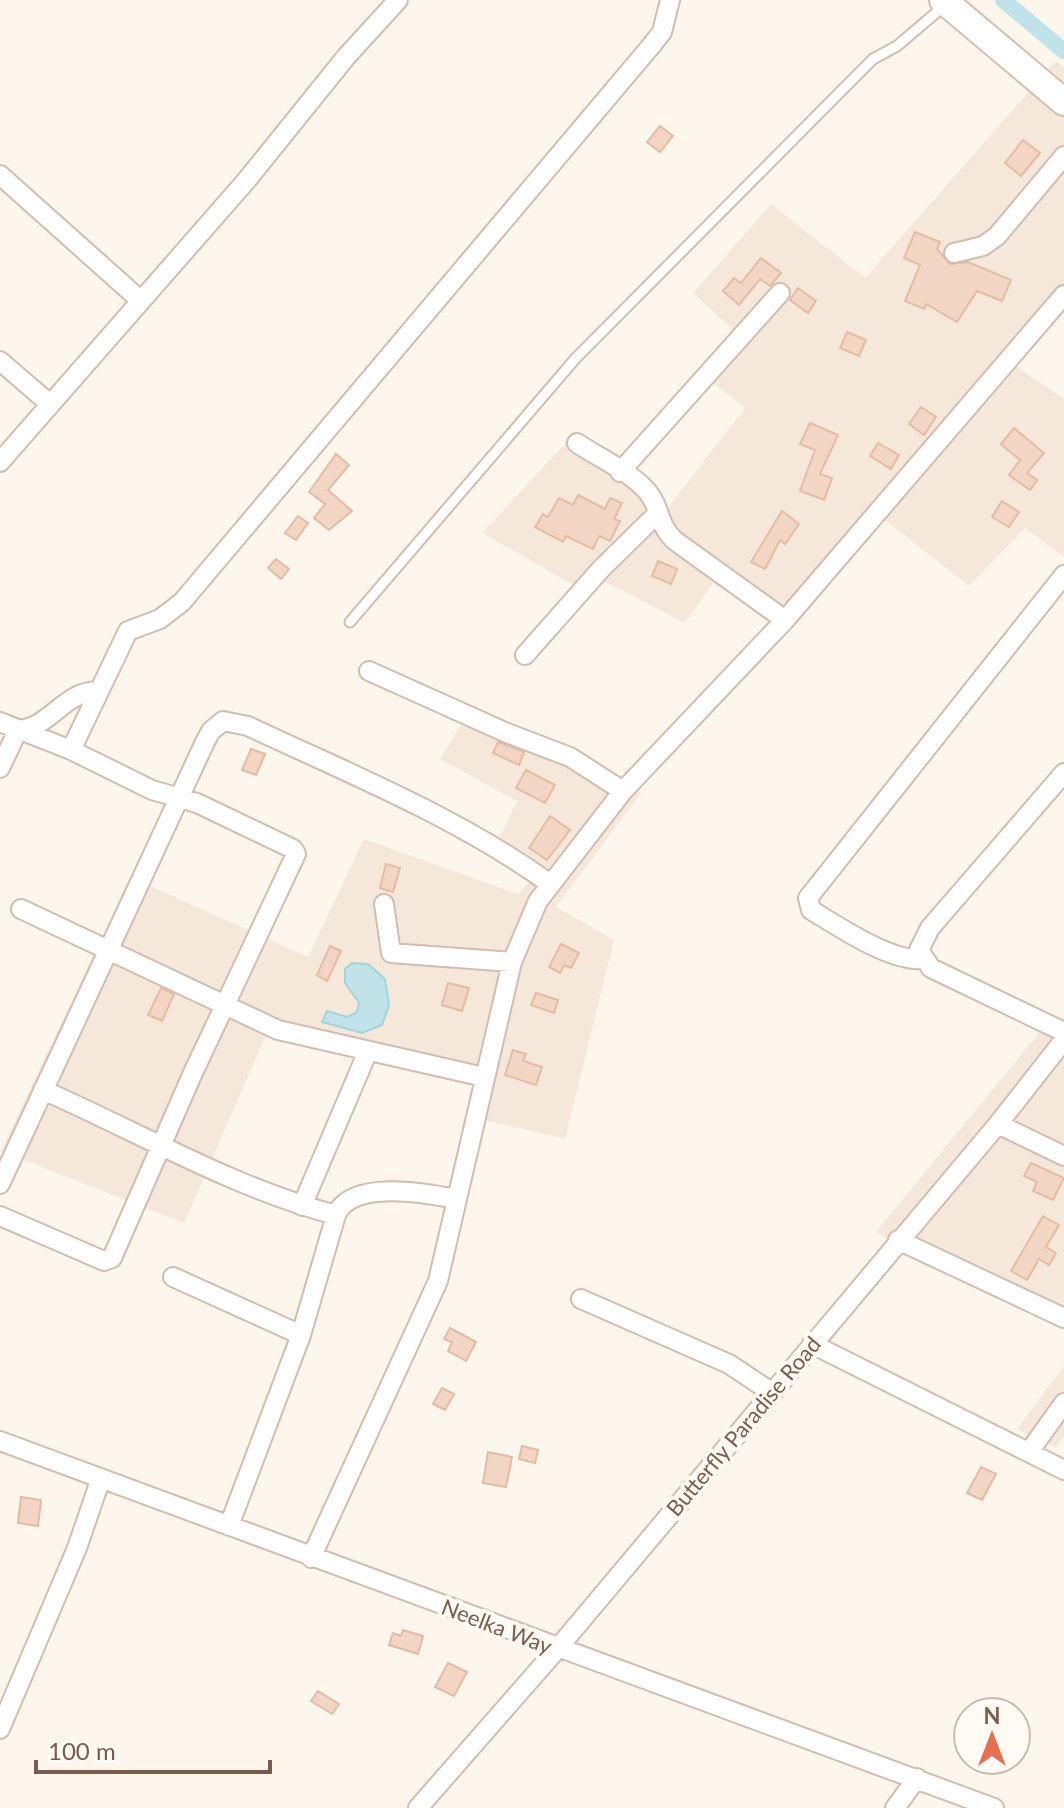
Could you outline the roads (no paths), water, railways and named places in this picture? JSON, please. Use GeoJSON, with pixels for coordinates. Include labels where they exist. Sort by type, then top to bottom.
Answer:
{"type":"FeatureCollection","features":[{"type":"Feature","properties":{"kind":"main road"},"geometry":{"type":"LineString","coordinates":[[944,2],[1064,102]]}},
{"type":"Feature","properties":{"kind":"street"},"geometry":{"type":"LineString","coordinates":[[0,462],[225,205],[346,57],[398,0]]}},
{"type":"Feature","properties":{"kind":"street"},"geometry":{"type":"LineString","coordinates":[[71,750],[128,631],[160,619],[182,602],[651,46],[662,32],[670,0]]}},
{"type":"Feature","properties":{"kind":"street"},"geometry":{"type":"LineString","coordinates":[[954,253],[983,246],[997,236],[1064,156]]}},
{"type":"Feature","properties":{"kind":"street"},"geometry":{"type":"LineString","coordinates":[[0,175],[140,300]]}},
{"type":"Feature","properties":{"kind":"street"},"geometry":{"type":"LineString","coordinates":[[620,472],[780,293]]}},
{"type":"Feature","properties":{"kind":"street"},"geometry":{"type":"LineString","coordinates":[[311,1558],[438,1281],[512,962],[528,920],[549,883],[623,791],[785,620],[1064,295]]}},
{"type":"Feature","properties":{"kind":"street"},"geometry":{"type":"LineString","coordinates":[[0,361],[50,404]]}},
{"type":"Feature","properties":{"kind":"street"},"geometry":{"type":"LineString","coordinates":[[577,443],[646,491],[660,524],[674,540],[785,620]]}},
{"type":"Feature","properties":{"kind":"street"},"geometry":{"type":"LineString","coordinates":[[525,655],[601,569],[657,514]]}},
{"type":"Feature","properties":{"kind":"street"},"geometry":{"type":"LineString","coordinates":[[922,959],[907,961],[837,926],[811,910],[808,898],[1064,575]]}},
{"type":"Feature","properties":{"kind":"street"},"geometry":{"type":"LineString","coordinates":[[369,671],[507,733],[570,757],[623,791]]}},
{"type":"Feature","properties":{"kind":"street"},"geometry":{"type":"LineString","coordinates":[[18,730],[35,727],[69,698],[97,691]]}},
{"type":"Feature","properties":{"kind":"street"},"geometry":{"type":"LineString","coordinates":[[0,1184],[211,731],[223,721],[231,721],[458,825],[506,852],[549,883]]}},
{"type":"Feature","properties":{"kind":"street"},"geometry":{"type":"LineString","coordinates":[[0,722],[71,750],[125,778],[238,822],[293,849],[296,854],[110,1259],[104,1261],[0,1216]]}},
{"type":"Feature","properties":{"kind":"street"},"geometry":{"type":"LineString","coordinates":[[0,768],[18,730]]}},
{"type":"Feature","properties":{"kind":"street"},"geometry":{"type":"LineString","coordinates":[[1064,773],[930,928],[919,950],[922,959],[931,968],[1064,1032]]}},
{"type":"Feature","properties":{"kind":"street"},"geometry":{"type":"LineString","coordinates":[[384,904],[391,953],[512,962]]}},
{"type":"Feature","properties":{"kind":"street"},"geometry":{"type":"LineString","coordinates":[[21,909],[278,1030],[484,1077]]}},
{"type":"Feature","properties":{"kind":"street","name":"Butterfly Paradise Road"},"geometry":{"type":"LineString","coordinates":[[418,1808],[558,1648],[998,1124],[1064,1040]]}},
{"type":"Feature","properties":{"kind":"street"},"geometry":{"type":"LineString","coordinates":[[302,1206],[368,1051]]}},
{"type":"Feature","properties":{"kind":"street"},"geometry":{"type":"LineString","coordinates":[[43,1090],[302,1206],[336,1215]]}},
{"type":"Feature","properties":{"kind":"street"},"geometry":{"type":"LineString","coordinates":[[998,1124],[1064,1156]]}},
{"type":"Feature","properties":{"kind":"street"},"geometry":{"type":"LineString","coordinates":[[229,1526],[301,1335],[336,1215],[349,1199],[380,1192],[457,1199]]}},
{"type":"Feature","properties":{"kind":"street"},"geometry":{"type":"LineString","coordinates":[[898,1240],[1064,1318]]}},
{"type":"Feature","properties":{"kind":"street"},"geometry":{"type":"LineString","coordinates":[[173,1277],[301,1335]]}},
{"type":"Feature","properties":{"kind":"street"},"geometry":{"type":"LineString","coordinates":[[581,1299],[729,1364],[771,1392]]}},
{"type":"Feature","properties":{"kind":"street"},"geometry":{"type":"LineString","coordinates":[[812,1344],[1064,1470]]}},
{"type":"Feature","properties":{"kind":"street"},"geometry":{"type":"LineString","coordinates":[[1029,1452],[1064,1403]]}},
{"type":"Feature","properties":{"kind":"street","name":"Neelka Way"},"geometry":{"type":"LineString","coordinates":[[0,1441],[994,1808]]}},
{"type":"Feature","properties":{"kind":"street"},"geometry":{"type":"LineString","coordinates":[[0,1729],[77,1548],[101,1478]]}},
{"type":"Feature","properties":{"kind":"street"},"geometry":{"type":"LineString","coordinates":[[895,1808],[917,1778]]}},
{"type":"Feature","properties":{"kind":"lane"},"geometry":{"type":"LineString","coordinates":[[350,622],[575,359],[873,59],[897,46],[944,2]]}},
{"type":"Feature","properties":{"kind":"water"},"geometry":{"type":"Polygon","coordinates":[[[352,963],[368,964],[385,979],[389,1005],[382,1025],[362,1033],[322,1022],[327,1011],[347,1017],[357,1012],[359,1003],[345,983],[345,969],[352,963]]]}},
{"type":"Feature","properties":{"kind":"waterway"},"geometry":{"type":"LineString","coordinates":[[1003,0],[1064,51]]}}]}
